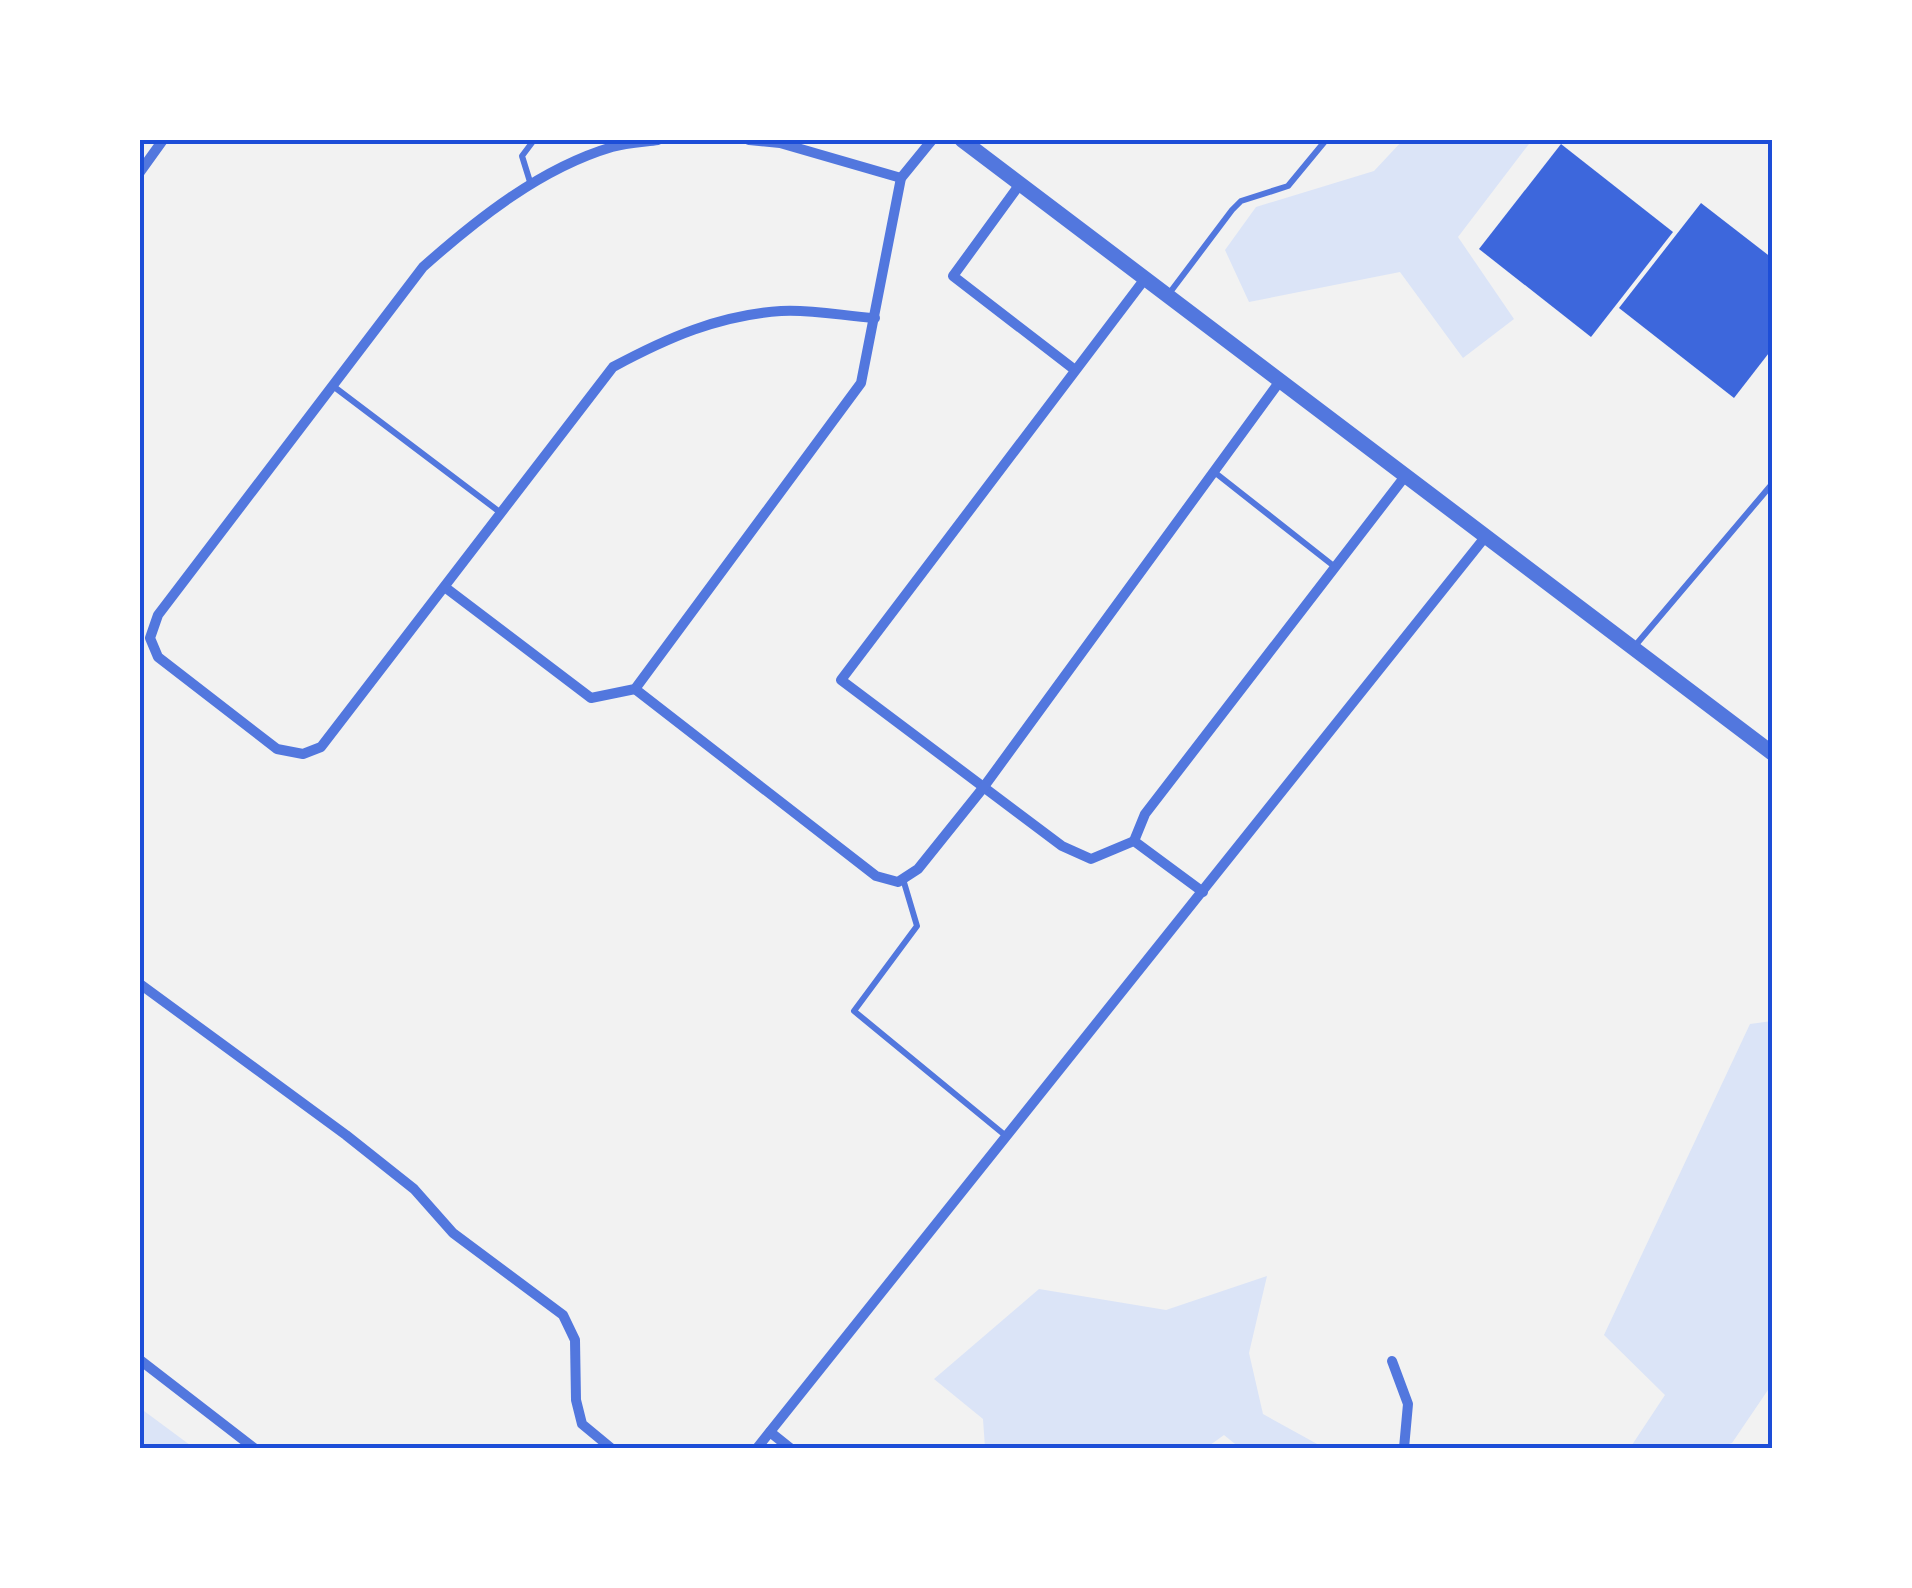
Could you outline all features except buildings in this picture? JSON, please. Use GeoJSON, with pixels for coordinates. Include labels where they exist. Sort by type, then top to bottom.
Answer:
{"type":"FeatureCollection","features":[{"type":"Feature","properties":{"kind":"street"},"geometry":{"type":"LineString","coordinates":[[140,172],[163,140]]}},
{"type":"Feature","properties":{"kind":"street"},"geometry":{"type":"LineString","coordinates":[[658,140],[612,147],[531,184],[469,226],[423,267],[158,615],[150,638],[158,658],[277,749],[302,754],[321,747],[613,368],[672,336],[727,318],[784,310],[875,318]]}},
{"type":"Feature","properties":{"kind":"street"},"geometry":{"type":"LineString","coordinates":[[749,140],[780,143],[901,178]]}},
{"type":"Feature","properties":{"kind":"street"},"geometry":{"type":"LineString","coordinates":[[446,588],[591,698],[636,689],[860,383],[901,178],[932,140]]}},
{"type":"Feature","properties":{"kind":"street"},"geometry":{"type":"LineString","coordinates":[[962,140],[1772,753]]}},
{"type":"Feature","properties":{"kind":"street"},"geometry":{"type":"LineString","coordinates":[[1020,184],[953,276],[1075,370]]}},
{"type":"Feature","properties":{"kind":"street"},"geometry":{"type":"LineString","coordinates":[[1144,280],[842,680],[983,788],[1062,846],[1091,859],[1134,841],[1144,814],[1406,475]]}},
{"type":"Feature","properties":{"kind":"street"},"geometry":{"type":"LineString","coordinates":[[636,689],[876,876],[900,881],[918,869],[983,788],[1280,380]]}},
{"type":"Feature","properties":{"kind":"street"},"geometry":{"type":"LineString","coordinates":[[757,1448],[1486,536]]}},
{"type":"Feature","properties":{"kind":"street"},"geometry":{"type":"LineString","coordinates":[[1134,841],[1203,892]]}},
{"type":"Feature","properties":{"kind":"street"},"geometry":{"type":"LineString","coordinates":[[140,984],[387,1167],[414,1189],[453,1233],[563,1315],[574,1340],[576,1400],[582,1424],[611,1448]]}},
{"type":"Feature","properties":{"kind":"street"},"geometry":{"type":"LineString","coordinates":[[140,1360],[254,1448]]}},
{"type":"Feature","properties":{"kind":"street"},"geometry":{"type":"LineString","coordinates":[[1392,1360],[1408,1404],[1404,1448]]}},
{"type":"Feature","properties":{"kind":"street"},"geometry":{"type":"LineString","coordinates":[[770,1432],[790,1448]]}},
{"type":"Feature","properties":{"kind":"lane"},"geometry":{"type":"LineString","coordinates":[[531,184],[522,156],[534,140]]}},
{"type":"Feature","properties":{"kind":"lane"},"geometry":{"type":"LineString","coordinates":[[1167,296],[1241,201],[1288,186],[1326,140]]}},
{"type":"Feature","properties":{"kind":"lane"},"geometry":{"type":"LineString","coordinates":[[333,386],[502,514]]}},
{"type":"Feature","properties":{"kind":"lane"},"geometry":{"type":"LineString","coordinates":[[1212,472],[1336,568]]}},
{"type":"Feature","properties":{"kind":"lane"},"geometry":{"type":"LineString","coordinates":[[1634,648],[1772,484]]}},
{"type":"Feature","properties":{"kind":"lane"},"geometry":{"type":"LineString","coordinates":[[900,881],[917,926],[854,1012],[1007,1137]]}},
{"type":"Feature","properties":{"kind":"shaded area"},"geometry":{"type":"Polygon","coordinates":[[[1403,140],[1532,140],[1458,237],[1514,319],[1463,358],[1400,272],[1249,302],[1225,250],[1256,207],[1374,171],[1403,140]]]}},
{"type":"Feature","properties":{"kind":"shaded area"},"geometry":{"type":"Polygon","coordinates":[[[1772,1021],[1772,1384],[1732,1443],[1717,1448],[1630,1448],[1665,1395],[1604,1335],[1750,1024],[1772,1021]]]}},
{"type":"Feature","properties":{"kind":"shaded area"},"geometry":{"type":"Polygon","coordinates":[[[1267,1276],[1249,1353],[1263,1414],[1319,1445],[1318,1448],[1240,1448],[1224,1435],[1206,1448],[985,1448],[983,1419],[934,1379],[1039,1289],[1166,1310],[1267,1276]]]}},
{"type":"Feature","properties":{"kind":"shaded area"},"geometry":{"type":"Polygon","coordinates":[[[140,1408],[194,1448],[140,1448],[140,1408]]]}}]}
